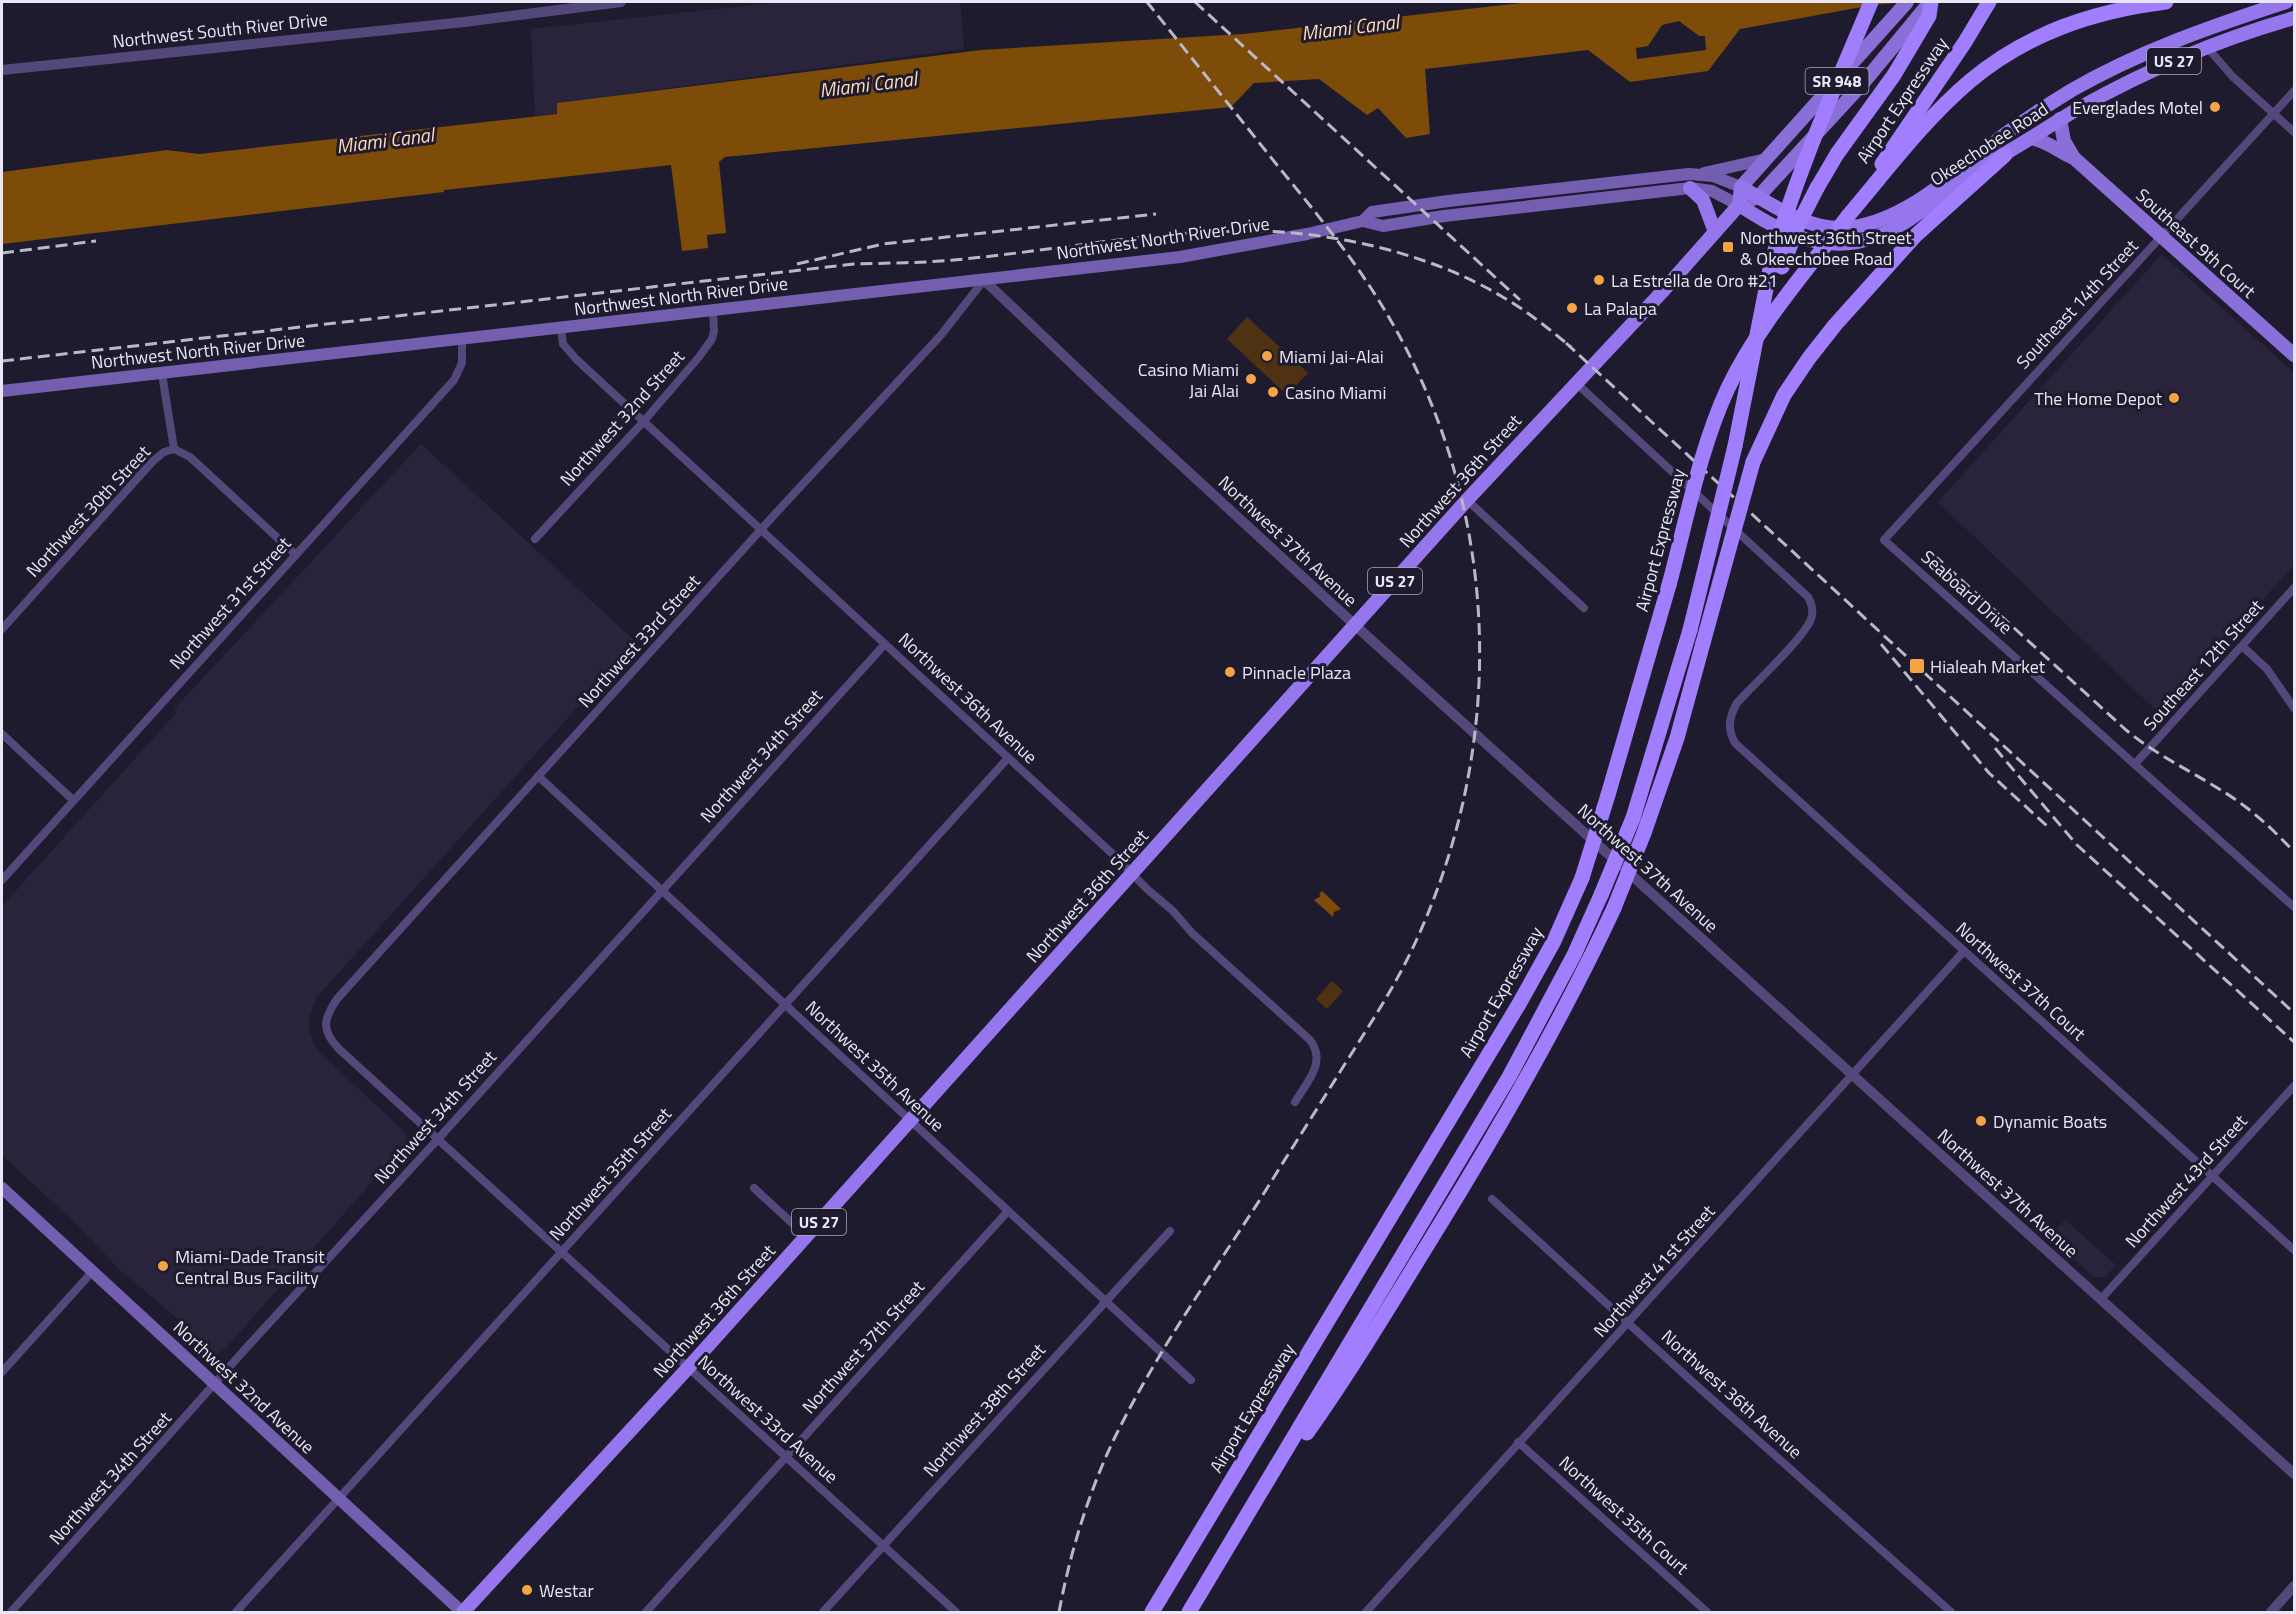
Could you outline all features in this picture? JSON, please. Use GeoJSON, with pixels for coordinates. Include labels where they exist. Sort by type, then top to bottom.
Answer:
{"type":"FeatureCollection","features":[{"type":"Feature","properties":{"kind":"highway"},"geometry":{"type":"LineString","coordinates":[[1189,1612],[1509,1077],[1574,955],[1601,895],[1633,818],[1690,630],[1736,446],[1764,304],[1776,266],[1781,225],[1805,159],[1871,2]]}},
{"type":"Feature","properties":{"kind":"highway"},"geometry":{"type":"LineString","coordinates":[[1776,266],[1837,154],[1894,75],[1929,16],[1930,2]]}},
{"type":"Feature","properties":{"kind":"highway","name":"Airport Expressway"},"geometry":{"type":"LineString","coordinates":[[1152,1612],[1519,1004],[1554,941],[1582,878],[1669,585],[1711,429],[1728,388],[1758,335],[1899,148],[1989,2]]}},
{"type":"Feature","properties":{"kind":"highway"},"geometry":{"type":"LineString","coordinates":[[1899,148],[1971,80],[2024,44],[2093,15],[2127,7],[2166,2]]}},
{"type":"Feature","properties":{"kind":"highway","name":"Okeechobee Road"},"geometry":{"type":"LineString","coordinates":[[1741,187],[1791,216],[1822,226],[1843,228],[1883,219],[1910,206],[2022,122],[2085,83],[2171,41],[2286,2]]}},
{"type":"Feature","properties":{"kind":"highway","name":"Okeechobee Road"},"geometry":{"type":"LineString","coordinates":[[1739,205],[1772,226],[1798,238],[1829,244],[1860,242],[1905,221],[1987,164],[2060,119],[2136,78],[2207,47],[2295,18]]}},
{"type":"Feature","properties":{"kind":"highway"},"geometry":{"type":"LineString","coordinates":[[2060,119],[2066,106],[2085,83]]}},
{"type":"Feature","properties":{"kind":"highway"},"geometry":{"type":"LineString","coordinates":[[1238,1531],[1365,1347],[1464,1186],[1554,1032],[1614,908],[1677,738],[1753,462],[1784,395],[1830,332],[1915,236],[2005,155]]}},
{"type":"Feature","properties":{"kind":"highway"},"geometry":{"type":"LineString","coordinates":[[1739,205],[1741,187]]}},
{"type":"Feature","properties":{"kind":"highway"},"geometry":{"type":"LineString","coordinates":[[1690,188],[1706,204],[1715,232]]}},
{"type":"Feature","properties":{"kind":"highway","name":"Northwest 36th Street"},"geometry":{"type":"LineString","coordinates":[[463,1612],[688,1368],[1467,501],[1575,382],[1661,293],[1739,205]]}},
{"type":"Feature","properties":{"kind":"main road","name":"SR 948"},"geometry":{"type":"LineString","coordinates":[[1741,187],[1907,2]]}},
{"type":"Feature","properties":{"kind":"main road","name":"Northwest 36th Street"},"geometry":{"type":"LineString","coordinates":[[1739,205],[1758,196],[1870,75],[1930,2]]}},
{"type":"Feature","properties":{"kind":"main road","name":"Southeast 9th Court"},"geometry":{"type":"LineString","coordinates":[[2060,119],[2064,141],[2074,158]]}},
{"type":"Feature","properties":{"kind":"main road","name":"Southeast 9th Court"},"geometry":{"type":"LineString","coordinates":[[2031,138],[2048,142],[2074,158],[2295,355]]}},
{"type":"Feature","properties":{"kind":"main road"},"geometry":{"type":"LineString","coordinates":[[1700,174],[1766,159]]}},
{"type":"Feature","properties":{"kind":"main road","name":"Northwest North River Drive"},"geometry":{"type":"LineString","coordinates":[[1363,221],[1372,212],[1408,206],[1700,174],[1720,178],[1741,187]]}},
{"type":"Feature","properties":{"kind":"main road"},"geometry":{"type":"LineString","coordinates":[[1583,200],[1584,185]]}},
{"type":"Feature","properties":{"kind":"main road","name":"Northwest North River Drive"},"geometry":{"type":"LineString","coordinates":[[2,392],[1191,255],[1297,236],[1363,221],[1383,226],[1443,216],[1690,188],[1718,192],[1739,205]]}},
{"type":"Feature","properties":{"kind":"main road","name":"Northwest 32nd Avenue"},"geometry":{"type":"LineString","coordinates":[[2,1188],[463,1612]]}},
{"type":"Feature","properties":{"kind":"street","name":"Northwest South River Drive"},"geometry":{"type":"LineString","coordinates":[[2,70],[621,2]]}},
{"type":"Feature","properties":{"kind":"street"},"geometry":{"type":"LineString","coordinates":[[2207,47],[2232,76],[2295,132]]}},
{"type":"Feature","properties":{"kind":"street","name":"Southeast 14th Street"},"geometry":{"type":"LineString","coordinates":[[1884,540],[2295,91]]}},
{"type":"Feature","properties":{"kind":"street","name":"Northwest 33rd Street"},"geometry":{"type":"LineString","coordinates":[[325,1027],[329,1011],[337,999],[940,335],[984,280]]}},
{"type":"Feature","properties":{"kind":"street","name":"Northwest 37th Avenue"},"geometry":{"type":"LineString","coordinates":[[984,280],[1355,625],[2295,1474]]}},
{"type":"Feature","properties":{"kind":"street","name":"Northwest 32nd Street"},"geometry":{"type":"LineString","coordinates":[[535,538],[644,421],[706,348],[714,331],[713,310]]}},
{"type":"Feature","properties":{"kind":"street","name":"Northwest 36th Avenue"},"geometry":{"type":"LineString","coordinates":[[561,328],[563,344],[569,352],[1132,873],[1192,933],[1310,1040],[1317,1051],[1318,1062],[1295,1102]]}},
{"type":"Feature","properties":{"kind":"street","name":"Northwest 31st Street"},"geometry":{"type":"LineString","coordinates":[[2,880],[454,380],[462,363],[462,339]]}},
{"type":"Feature","properties":{"kind":"street","name":"Northwest 30th Street"},"geometry":{"type":"LineString","coordinates":[[2,629],[153,461],[164,452],[174,449],[162,374]]}},
{"type":"Feature","properties":{"kind":"street","name":"Northwest 37th Court"},"geometry":{"type":"LineString","coordinates":[[1575,382],[1808,597],[1811,603],[1813,610],[1806,628],[1737,703],[1730,718],[1730,732],[1744,754],[2295,1250]]}},
{"type":"Feature","properties":{"kind":"street"},"geometry":{"type":"LineString","coordinates":[[174,449],[190,457],[296,555]]}},
{"type":"Feature","properties":{"kind":"street"},"geometry":{"type":"LineString","coordinates":[[1467,501],[1584,608]]}},
{"type":"Feature","properties":{"kind":"street","name":"Seaboard Drive"},"geometry":{"type":"LineString","coordinates":[[1884,540],[2292,902]]}},
{"type":"Feature","properties":{"kind":"street","name":"Southeast 12th Street"},"geometry":{"type":"LineString","coordinates":[[2135,764],[2295,588]]}},
{"type":"Feature","properties":{"kind":"street","name":"Northwest 34th Street"},"geometry":{"type":"LineString","coordinates":[[11,1612],[885,644]]}},
{"type":"Feature","properties":{"kind":"street"},"geometry":{"type":"LineString","coordinates":[[2242,646],[2267,669],[2295,708]]}},
{"type":"Feature","properties":{"kind":"street"},"geometry":{"type":"LineString","coordinates":[[2,734],[73,800]]}},
{"type":"Feature","properties":{"kind":"street","name":"Northwest 35th Street"},"geometry":{"type":"LineString","coordinates":[[236,1612],[1008,758]]}},
{"type":"Feature","properties":{"kind":"street","name":"Northwest 35th Avenue"},"geometry":{"type":"LineString","coordinates":[[538,776],[1191,1380]]}},
{"type":"Feature","properties":{"kind":"street","name":"Northwest 41st Street"},"geometry":{"type":"LineString","coordinates":[[1366,1612],[1518,1442],[1629,1324],[1964,951]]}},
{"type":"Feature","properties":{"kind":"street","name":"Northwest 33rd Avenue"},"geometry":{"type":"LineString","coordinates":[[325,1027],[330,1039],[339,1049],[956,1612]]}},
{"type":"Feature","properties":{"kind":"street","name":"Northwest 43rd Street"},"geometry":{"type":"LineString","coordinates":[[2101,1299],[2295,1086]]}},
{"type":"Feature","properties":{"kind":"street"},"geometry":{"type":"LineString","coordinates":[[754,1188],[806,1236]]}},
{"type":"Feature","properties":{"kind":"street","name":"Northwest 36th Avenue"},"geometry":{"type":"LineString","coordinates":[[1492,1199],[1951,1612]]}},
{"type":"Feature","properties":{"kind":"street","name":"Northwest 37th Street"},"geometry":{"type":"LineString","coordinates":[[646,1612],[1008,1211]]}},
{"type":"Feature","properties":{"kind":"street","name":"Northwest 38th Street"},"geometry":{"type":"LineString","coordinates":[[823,1612],[1170,1231]]}},
{"type":"Feature","properties":{"kind":"street"},"geometry":{"type":"LineString","coordinates":[[2,1372],[92,1272]]}},
{"type":"Feature","properties":{"kind":"street","name":"Northwest 35th Court"},"geometry":{"type":"LineString","coordinates":[[1518,1442],[1707,1612]]}},
{"type":"Feature","properties":{"kind":"street"},"geometry":{"type":"LineString","coordinates":[[2271,1612],[2295,1586]]}},
{"type":"Feature","properties":{"kind":"shaded area"},"geometry":{"type":"Polygon","coordinates":[[[780,2],[960,2],[964,49],[557,103],[557,113],[535,116],[531,29],[780,2]]]}},
{"type":"Feature","properties":{"kind":"shaded area"},"geometry":{"type":"Polygon","coordinates":[[[2162,254],[2294,373],[2294,565],[2160,714],[1938,502],[2162,254]]]}},
{"type":"Feature","properties":{"kind":"shaded area","name":"Miami Jai-Alai"},"geometry":{"type":"Polygon","coordinates":[[[1247,317],[1308,373],[1287,395],[1227,339],[1247,317]]]}},
{"type":"Feature","properties":{"kind":"shaded area","name":"Miami-Dade Transit Central Bus Facility"},"geometry":{"type":"Polygon","coordinates":[[[421,444],[636,642],[316,998],[309,1018],[309,1029],[317,1050],[406,1133],[407,1142],[225,1349],[215,1355],[210,1355],[187,1336],[179,1320],[120,1270],[72,1220],[2,1155],[2,906],[177,712],[174,709],[421,444]]]}},
{"type":"Feature","properties":{"kind":"shaded area"},"geometry":{"type":"Polygon","coordinates":[[[1332,981],[1343,991],[1327,1009],[1316,999],[1332,981]]]}},
{"type":"Feature","properties":{"kind":"shaded area"},"geometry":{"type":"Polygon","coordinates":[[[2065,1220],[2116,1265],[2105,1277],[2094,1277],[2049,1237],[2065,1220]]]}},
{"type":"Feature","properties":{"kind":"water","name":"Miami Canal"},"geometry":{"type":"Polygon","coordinates":[[[1531,2],[1909,2],[1873,5],[1740,29],[1708,71],[1630,82],[1588,50],[1425,69],[1430,134],[1406,138],[1378,108],[1367,115],[1319,79],[1254,83],[1231,107],[725,157],[719,162],[726,233],[707,235],[708,248],[682,251],[671,165],[2,244],[2,172],[167,150],[199,154],[557,114],[557,103],[981,50],[1243,34],[1531,2]],[[1679,21],[1662,25],[1648,46],[1636,48],[1637,59],[1706,50],[1705,36],[1699,36],[1679,21]]]}},
{"type":"Feature","properties":{"kind":"water"},"geometry":{"type":"Polygon","coordinates":[[[1322,891],[1341,909],[1334,912],[1333,917],[1314,900],[1321,896],[1319,894],[1322,891]]]}},
{"type":"Feature","properties":{"kind":"railway"},"geometry":{"type":"LineString","coordinates":[[1059,1612],[1074,1546],[1088,1502],[1114,1439],[1130,1408],[1184,1317],[1372,1021],[1416,941],[1447,861],[1468,780],[1478,697],[1478,614],[1468,531],[1448,450],[1417,371],[1376,296],[1341,246],[1147,2]]}},
{"type":"Feature","properties":{"kind":"railway"},"geometry":{"type":"LineString","coordinates":[[1195,2],[1520,300]]}},
{"type":"Feature","properties":{"kind":"railway"},"geometry":{"type":"LineString","coordinates":[[797,264],[883,244],[1156,214]]}},
{"type":"Feature","properties":{"kind":"railway"},"geometry":{"type":"LineString","coordinates":[[2,361],[854,264],[954,260],[1174,234],[1248,231],[1313,235],[1346,240],[1379,247],[1443,268],[1510,301],[1571,347]]}},
{"type":"Feature","properties":{"kind":"railway"},"geometry":{"type":"LineString","coordinates":[[2,253],[96,241]]}},
{"type":"Feature","properties":{"kind":"railway"},"geometry":{"type":"LineString","coordinates":[[1566,343],[2294,1013]]}},
{"type":"Feature","properties":{"kind":"railway"},"geometry":{"type":"LineString","coordinates":[[1934,555],[2126,730],[2149,747],[2234,798],[2269,827],[2294,852]]}},
{"type":"Feature","properties":{"kind":"railway"},"geometry":{"type":"LineString","coordinates":[[1881,644],[1989,773],[2047,826]]}},
{"type":"Feature","properties":{"kind":"railway"},"geometry":{"type":"LineString","coordinates":[[1995,748],[2077,845],[2294,1042]]}},
{"type":"Feature","properties":{"kind":"place","name":"Everglades Motel"},"geometry":{"type":"Point","coordinates":[2215,107]}},
{"type":"Feature","properties":{"kind":"place","name":"Northwest 36th Street & Okeechobee Road"},"geometry":{"type":"Point","coordinates":[1728,247]}},
{"type":"Feature","properties":{"kind":"place","name":"La Estrella de Oro #21"},"geometry":{"type":"Point","coordinates":[1599,280]}},
{"type":"Feature","properties":{"kind":"place","name":"La Palapa"},"geometry":{"type":"Point","coordinates":[1572,308]}},
{"type":"Feature","properties":{"kind":"place","name":"Miami Jai-Alai"},"geometry":{"type":"Point","coordinates":[1267,356]}},
{"type":"Feature","properties":{"kind":"place","name":"Casino Miami Jai Alai"},"geometry":{"type":"Point","coordinates":[1251,379]}},
{"type":"Feature","properties":{"kind":"place","name":"Casino Miami"},"geometry":{"type":"Point","coordinates":[1273,392]}},
{"type":"Feature","properties":{"kind":"place","name":"The Home Depot"},"geometry":{"type":"Point","coordinates":[2174,398]}},
{"type":"Feature","properties":{"kind":"place","name":"Hialeah Market"},"geometry":{"type":"Point","coordinates":[1917,666]}},
{"type":"Feature","properties":{"kind":"place","name":"Pinnacle Plaza"},"geometry":{"type":"Point","coordinates":[1230,672]}},
{"type":"Feature","properties":{"kind":"place","name":"Dynamic Boats"},"geometry":{"type":"Point","coordinates":[1981,1121]}},
{"type":"Feature","properties":{"kind":"place","name":"Miami-Dade Transit Central Bus Facility"},"geometry":{"type":"Point","coordinates":[163,1266]}},
{"type":"Feature","properties":{"kind":"place","name":"Westar"},"geometry":{"type":"Point","coordinates":[527,1590]}}]}
